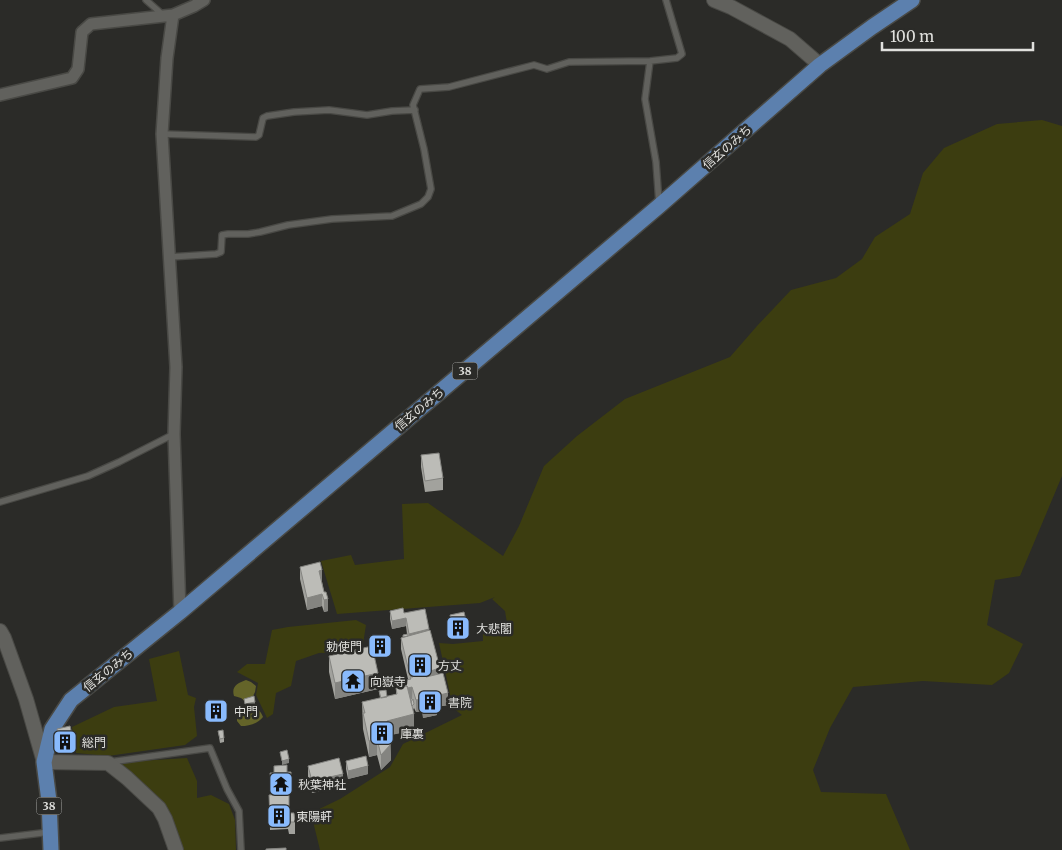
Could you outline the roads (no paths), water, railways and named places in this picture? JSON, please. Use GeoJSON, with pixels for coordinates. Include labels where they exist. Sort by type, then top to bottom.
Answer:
{"type":"FeatureCollection","features":[{"type":"Feature","properties":{"kind":"main road","name":"信玄のみち"},"geometry":{"type":"LineString","coordinates":[[44,762],[52,729],[71,700],[180,612],[659,206],[820,65],[912,0]]}},
{"type":"Feature","properties":{"kind":"main road","name":"38"},"geometry":{"type":"LineString","coordinates":[[44,762],[49,801],[51,850]]}},
{"type":"Feature","properties":{"kind":"street"},"geometry":{"type":"LineString","coordinates":[[0,95],[72,78],[78,69],[82,32],[91,24],[168,15],[194,6],[204,0]]}},
{"type":"Feature","properties":{"kind":"street"},"geometry":{"type":"LineString","coordinates":[[714,0],[731,6],[790,39],[820,65]]}},
{"type":"Feature","properties":{"kind":"street"},"geometry":{"type":"LineString","coordinates":[[168,15],[162,134],[176,367],[174,434],[180,612]]}},
{"type":"Feature","properties":{"kind":"street"},"geometry":{"type":"LineString","coordinates":[[1,636],[26,699],[44,762],[108,763],[159,808],[176,850]]}},
{"type":"Feature","properties":{"kind":"lane"},"geometry":{"type":"LineString","coordinates":[[146,0],[168,15]]}},
{"type":"Feature","properties":{"kind":"lane"},"geometry":{"type":"LineString","coordinates":[[170,257],[216,254],[221,252],[222,235],[248,234],[288,225],[332,219],[392,216],[421,204],[428,197],[431,189],[414,105],[420,89],[449,88],[534,65],[548,69],[569,62],[650,61],[677,58],[682,54],[666,0]]}},
{"type":"Feature","properties":{"kind":"lane"},"geometry":{"type":"LineString","coordinates":[[650,61],[645,99],[656,162],[659,206]]}},
{"type":"Feature","properties":{"kind":"lane"},"geometry":{"type":"LineString","coordinates":[[162,134],[256,137],[259,135],[262,118],[266,116],[328,110],[367,115],[415,110]]}},
{"type":"Feature","properties":{"kind":"lane"},"geometry":{"type":"LineString","coordinates":[[0,502],[88,476],[174,434]]}},
{"type":"Feature","properties":{"kind":"lane"},"geometry":{"type":"LineString","coordinates":[[108,763],[210,748],[238,811],[241,850]]}},
{"type":"Feature","properties":{"kind":"lane"},"geometry":{"type":"LineString","coordinates":[[0,838],[50,832]]}},
{"type":"Feature","properties":{"kind":"place","name":"大悲閣"},"geometry":{"type":"Point","coordinates":[458,628]}},
{"type":"Feature","properties":{"kind":"place","name":"勅使門"},"geometry":{"type":"Point","coordinates":[380,646]}},
{"type":"Feature","properties":{"kind":"place","name":"方丈"},"geometry":{"type":"Point","coordinates":[420,665]}},
{"type":"Feature","properties":{"kind":"place","name":"向嶽寺"},"geometry":{"type":"Point","coordinates":[353,681]}},
{"type":"Feature","properties":{"kind":"place","name":"書院"},"geometry":{"type":"Point","coordinates":[430,702]}},
{"type":"Feature","properties":{"kind":"place","name":"中門"},"geometry":{"type":"Point","coordinates":[216,711]}},
{"type":"Feature","properties":{"kind":"place","name":"庫裏"},"geometry":{"type":"Point","coordinates":[382,733]}},
{"type":"Feature","properties":{"kind":"place","name":"総門"},"geometry":{"type":"Point","coordinates":[65,742]}},
{"type":"Feature","properties":{"kind":"place","name":"秋葉神社"},"geometry":{"type":"Point","coordinates":[281,784]}},
{"type":"Feature","properties":{"kind":"place","name":"東陽軒"},"geometry":{"type":"Point","coordinates":[279,816]}}]}
